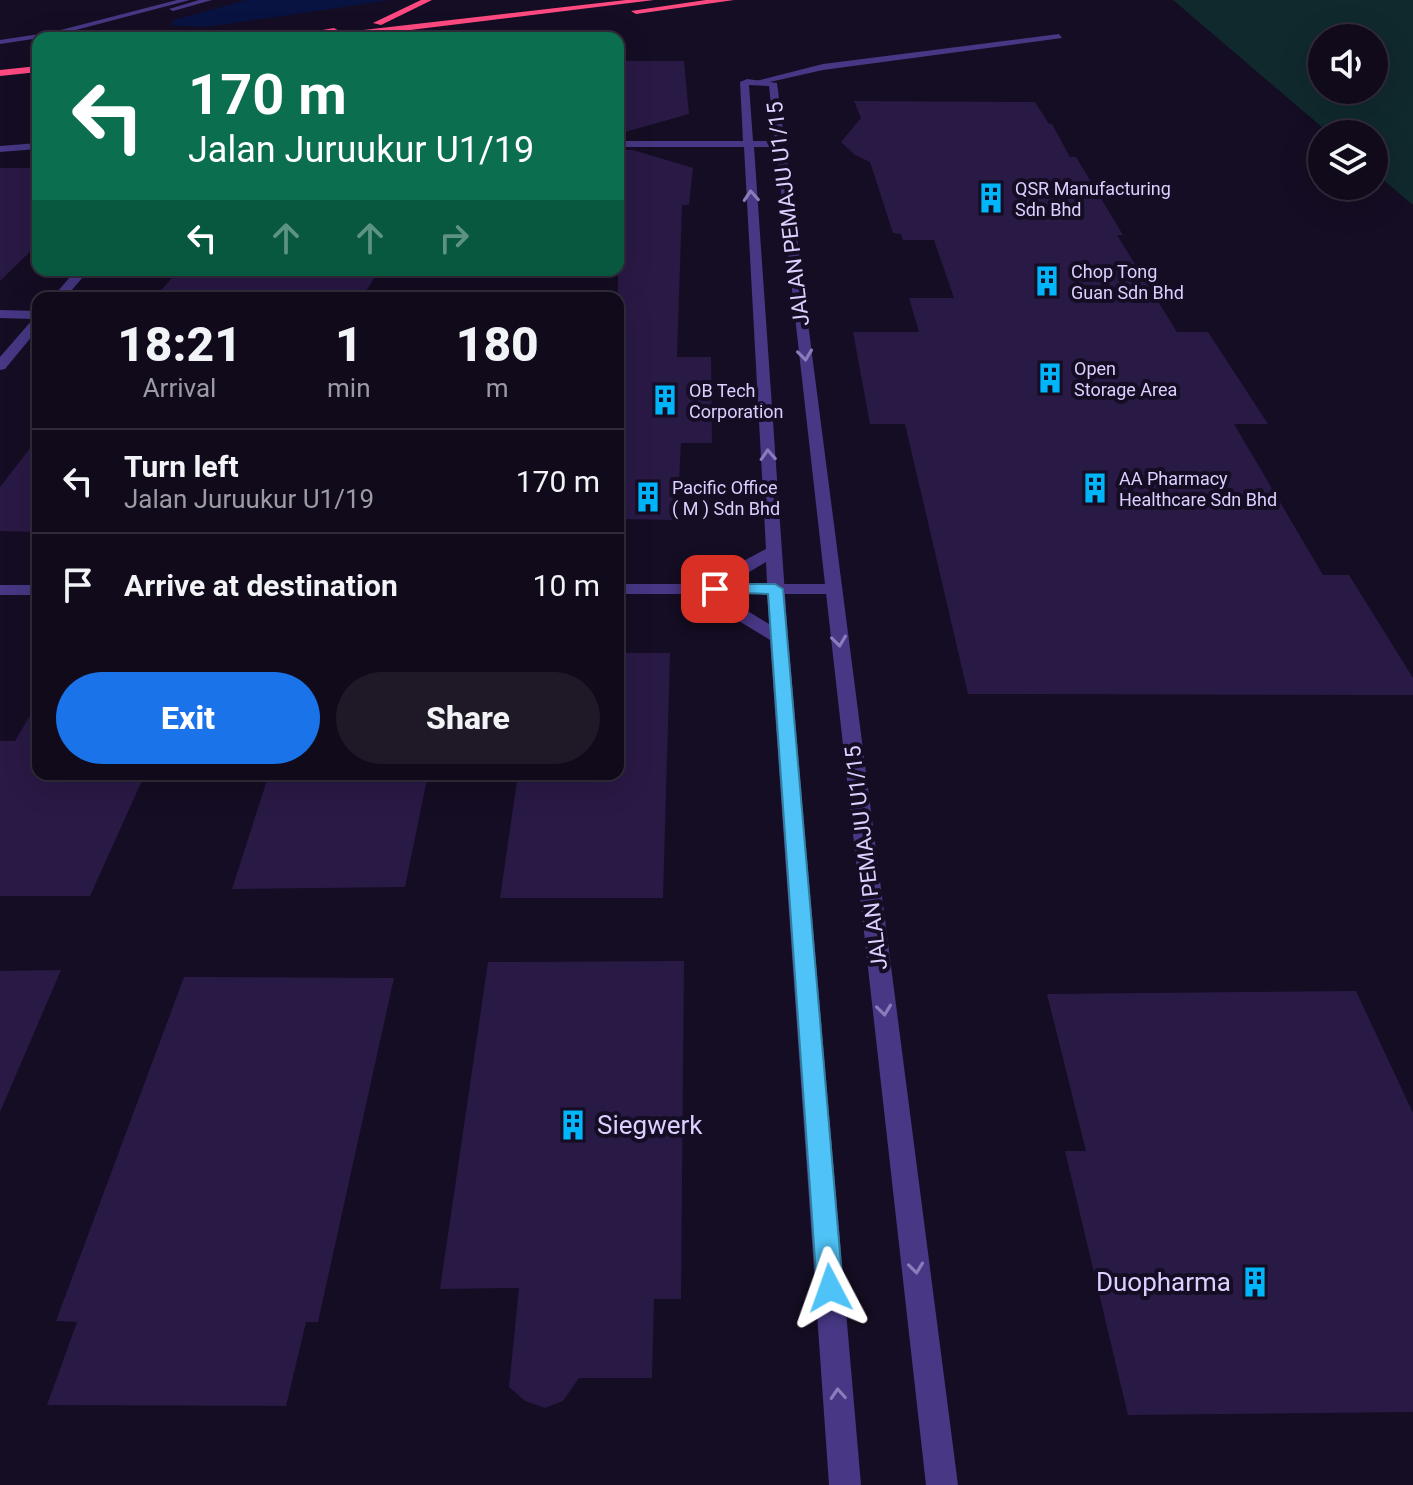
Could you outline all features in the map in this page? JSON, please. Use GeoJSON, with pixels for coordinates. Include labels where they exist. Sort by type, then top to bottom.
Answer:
{"type":"FeatureCollection","features":[{"type":"Feature","properties":{"kind":"highway"},"geometry":{"type":"LineString","coordinates":[[324,32],[368,26],[393,18],[428,0]]}},
{"type":"Feature","properties":{"kind":"highway"},"geometry":{"type":"LineString","coordinates":[[372,32],[650,0]]}},
{"type":"Feature","properties":{"kind":"highway"},"geometry":{"type":"LineString","coordinates":[[454,32],[729,0]]}},
{"type":"Feature","properties":{"kind":"highway"},"geometry":{"type":"LineString","coordinates":[[0,74],[32,71]]}},
{"type":"Feature","properties":{"kind":"highway"},"geometry":{"type":"LineString","coordinates":[[0,85],[32,81]]}},
{"type":"Feature","properties":{"kind":"street"},"geometry":{"type":"LineString","coordinates":[[61,32],[186,0]]}},
{"type":"Feature","properties":{"kind":"street"},"geometry":{"type":"LineString","coordinates":[[83,32],[208,0]]}},
{"type":"Feature","properties":{"kind":"street"},"geometry":{"type":"LineString","coordinates":[[756,82],[823,67],[1059,36]]}},
{"type":"Feature","properties":{"kind":"street"},"geometry":{"type":"LineString","coordinates":[[0,44],[32,38]]}},
{"type":"Feature","properties":{"kind":"street"},"geometry":{"type":"LineString","coordinates":[[0,44],[32,42]]}},
{"type":"Feature","properties":{"kind":"street","name":"JALAN PEMAJU U1/15"},"geometry":{"type":"LineString","coordinates":[[842,1481],[775,589],[744,82],[773,83],[942,1485]]}},
{"type":"Feature","properties":{"kind":"street"},"geometry":{"type":"LineString","coordinates":[[624,135],[748,140]]}},
{"type":"Feature","properties":{"kind":"street"},"geometry":{"type":"LineString","coordinates":[[0,142],[32,139]]}},
{"type":"Feature","properties":{"kind":"street"},"geometry":{"type":"LineString","coordinates":[[624,144],[779,140]]}},
{"type":"Feature","properties":{"kind":"street"},"geometry":{"type":"LineString","coordinates":[[0,149],[32,146]]}},
{"type":"Feature","properties":{"kind":"street"},"geometry":{"type":"LineString","coordinates":[[63,292],[78,276]]}},
{"type":"Feature","properties":{"kind":"street"},"geometry":{"type":"LineString","coordinates":[[0,314],[32,315]]}},
{"type":"Feature","properties":{"kind":"street"},"geometry":{"type":"LineString","coordinates":[[0,366],[32,328]]}},
{"type":"Feature","properties":{"kind":"street"},"geometry":{"type":"LineString","coordinates":[[684,589],[738,571],[773,552]]}},
{"type":"Feature","properties":{"kind":"street"},"geometry":{"type":"LineString","coordinates":[[624,589],[832,589]]}},
{"type":"Feature","properties":{"kind":"street"},"geometry":{"type":"LineString","coordinates":[[684,589],[735,611],[779,638]]}},
{"type":"Feature","properties":{"kind":"street"},"geometry":{"type":"LineString","coordinates":[[0,590],[32,590]]}},
{"type":"Feature","properties":{"kind":"green space"},"geometry":{"type":"Polygon","coordinates":[[[1173,0],[1413,0],[1413,205],[1388,184],[1388,120],[1314,120],[1173,0]]]}},
{"type":"Feature","properties":{"kind":"shaded area"},"geometry":{"type":"Polygon","coordinates":[[[246,0],[391,0],[206,27],[170,25],[174,20],[246,0]]]}},
{"type":"Feature","properties":{"kind":"building"},"geometry":{"type":"Polygon","coordinates":[[[624,61],[684,61],[689,114],[624,132],[624,61]]]}},
{"type":"Feature","properties":{"kind":"building"},"geometry":{"type":"Polygon","coordinates":[[[854,101],[1035,102],[1052,124],[1070,157],[1076,157],[1123,235],[1117,235],[1177,332],[1208,332],[1268,424],[1234,424],[1323,575],[1349,575],[1413,678],[1413,695],[968,694],[905,424],[870,424],[853,332],[919,332],[909,298],[954,298],[934,240],[903,240],[901,234],[893,233],[870,162],[855,155],[841,142],[861,118],[854,101]]]}},
{"type":"Feature","properties":{"kind":"building"},"geometry":{"type":"Polygon","coordinates":[[[624,150],[693,168],[689,205],[682,205],[677,357],[711,357],[712,443],[681,443],[677,520],[624,519],[624,292],[618,292],[618,276],[624,276],[624,150]]]}},
{"type":"Feature","properties":{"kind":"building"},"geometry":{"type":"Polygon","coordinates":[[[0,168],[32,168],[32,250],[0,281],[0,168]]]}},
{"type":"Feature","properties":{"kind":"building"},"geometry":{"type":"Polygon","coordinates":[[[174,276],[375,276],[366,292],[159,292],[174,276]]]}},
{"type":"Feature","properties":{"kind":"building"},"geometry":{"type":"Polygon","coordinates":[[[32,446],[32,532],[0,531],[0,487],[32,446]]]}},
{"type":"Feature","properties":{"kind":"building"},"geometry":{"type":"Polygon","coordinates":[[[624,653],[670,653],[663,898],[500,898],[517,780],[624,780],[624,653]]]}},
{"type":"Feature","properties":{"kind":"building"},"geometry":{"type":"Polygon","coordinates":[[[32,712],[32,780],[142,780],[90,896],[0,896],[0,741],[15,741],[32,712]]]}},
{"type":"Feature","properties":{"kind":"building"},"geometry":{"type":"Polygon","coordinates":[[[267,780],[427,780],[405,887],[232,889],[267,780]]]}},
{"type":"Feature","properties":{"kind":"building","name":"Siegwerk"},"geometry":{"type":"Polygon","coordinates":[[[684,961],[681,1299],[654,1299],[652,1378],[579,1378],[563,1401],[545,1408],[525,1401],[509,1387],[519,1288],[440,1289],[488,962],[684,961]]]}},
{"type":"Feature","properties":{"kind":"building"},"geometry":{"type":"Polygon","coordinates":[[[61,970],[0,1112],[0,971],[61,970]]]}},
{"type":"Feature","properties":{"kind":"building"},"geometry":{"type":"Polygon","coordinates":[[[184,977],[394,978],[318,1322],[306,1322],[286,1406],[47,1405],[77,1322],[56,1321],[184,977]]]}},
{"type":"Feature","properties":{"kind":"building","name":"Duopharma"},"geometry":{"type":"Polygon","coordinates":[[[1356,991],[1413,1113],[1413,1412],[1128,1415],[1065,1151],[1086,1151],[1047,994],[1356,991]]]}},
{"type":"Feature","properties":{"kind":"place","name":"QSR Manufacturing Sdn Bhd"},"geometry":{"type":"Point","coordinates":[991,198]}},
{"type":"Feature","properties":{"kind":"place","name":"Chop Tong Guan Sdn Bhd"},"geometry":{"type":"Point","coordinates":[1047,281]}},
{"type":"Feature","properties":{"kind":"place","name":"Open Storage Area"},"geometry":{"type":"Point","coordinates":[1050,378]}},
{"type":"Feature","properties":{"kind":"place","name":"OB Tech Corporation"},"geometry":{"type":"Point","coordinates":[665,400]}},
{"type":"Feature","properties":{"kind":"place","name":"AA Pharmacy Healthcare Sdn Bhd"},"geometry":{"type":"Point","coordinates":[1095,488]}},
{"type":"Feature","properties":{"kind":"place","name":"Pacific Office ( M ) Sdn Bhd"},"geometry":{"type":"Point","coordinates":[648,497]}},
{"type":"Feature","properties":{"kind":"place","name":"Siegwerk"},"geometry":{"type":"Point","coordinates":[573,1125]}},
{"type":"Feature","properties":{"kind":"place","name":"Duopharma"},"geometry":{"type":"Point","coordinates":[1255,1282]}},
{"type":"Feature","properties":{"kind":"route"},"geometry":{"type":"LineString","coordinates":[[715,589],[775,589],[830,1288]]}}]}
